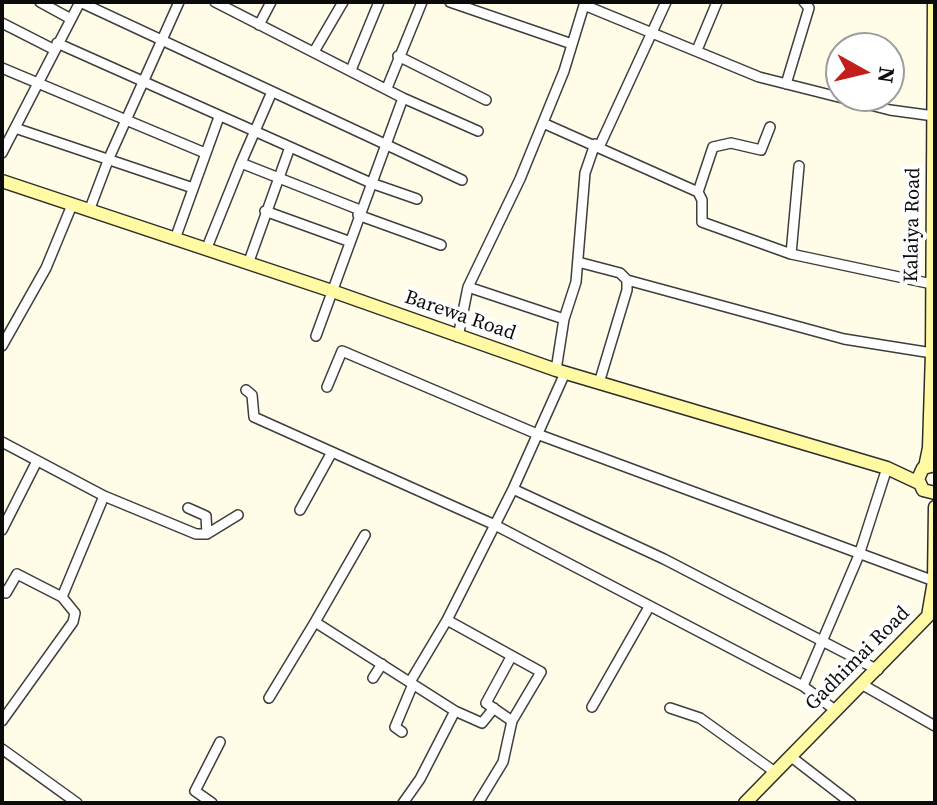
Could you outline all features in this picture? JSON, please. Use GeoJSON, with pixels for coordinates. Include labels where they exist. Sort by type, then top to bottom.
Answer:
{"type":"FeatureCollection","features":[{"type":"Feature","properties":{"kind":"main road","name":"Kalaiya Road"},"geometry":{"type":"LineString","coordinates":[[929,466],[934,2]]}},
{"type":"Feature","properties":{"kind":"main road","name":"Barewa Road"},"geometry":{"type":"LineString","coordinates":[[2,181],[332,291],[560,372],[887,468],[922,486]]}},
{"type":"Feature","properties":{"kind":"main road"},"geometry":{"type":"LineString","coordinates":[[922,486],[929,466]]}},
{"type":"Feature","properties":{"kind":"main road","name":"Gadhimai Road"},"geometry":{"type":"LineString","coordinates":[[745,803],[835,710],[932,618],[934,511],[922,486]]}},
{"type":"Feature","properties":{"kind":"street"},"geometry":{"type":"LineString","coordinates":[[40,2],[71,19]]}},
{"type":"Feature","properties":{"kind":"street"},"geometry":{"type":"LineString","coordinates":[[2,153],[80,2],[271,94],[462,180]]}},
{"type":"Feature","properties":{"kind":"street"},"geometry":{"type":"LineString","coordinates":[[89,211],[109,158],[179,2]]}},
{"type":"Feature","properties":{"kind":"street"},"geometry":{"type":"LineString","coordinates":[[215,2],[315,50],[403,98],[478,131]]}},
{"type":"Feature","properties":{"kind":"street"},"geometry":{"type":"LineString","coordinates":[[259,25],[271,2]]}},
{"type":"Feature","properties":{"kind":"street"},"geometry":{"type":"LineString","coordinates":[[315,50],[343,2]]}},
{"type":"Feature","properties":{"kind":"street"},"geometry":{"type":"LineString","coordinates":[[351,70],[379,2]]}},
{"type":"Feature","properties":{"kind":"street"},"geometry":{"type":"LineString","coordinates":[[387,88],[422,2]]}},
{"type":"Feature","properties":{"kind":"street"},"geometry":{"type":"LineString","coordinates":[[450,2],[572,44]]}},
{"type":"Feature","properties":{"kind":"street"},"geometry":{"type":"LineString","coordinates":[[402,732],[395,727],[402,703],[513,489],[560,372],[564,319],[578,262],[585,173],[666,2]]}},
{"type":"Feature","properties":{"kind":"street"},"geometry":{"type":"LineString","coordinates":[[697,50],[717,2]]}},
{"type":"Feature","properties":{"kind":"street"},"geometry":{"type":"LineString","coordinates":[[786,84],[809,8],[804,2]]}},
{"type":"Feature","properties":{"kind":"street"},"geometry":{"type":"LineString","coordinates":[[458,337],[468,287],[543,123],[584,4],[759,77],[890,110],[934,116]]}},
{"type":"Feature","properties":{"kind":"street"},"geometry":{"type":"LineString","coordinates":[[2,23],[371,183],[417,199]]}},
{"type":"Feature","properties":{"kind":"street"},"geometry":{"type":"LineString","coordinates":[[398,56],[486,100]]}},
{"type":"Feature","properties":{"kind":"street"},"geometry":{"type":"LineString","coordinates":[[2,68],[205,153]]}},
{"type":"Feature","properties":{"kind":"street"},"geometry":{"type":"LineString","coordinates":[[206,250],[271,94]]}},
{"type":"Feature","properties":{"kind":"street"},"geometry":{"type":"LineString","coordinates":[[316,336],[348,241],[403,98]]}},
{"type":"Feature","properties":{"kind":"street"},"geometry":{"type":"LineString","coordinates":[[175,239],[219,117]]}},
{"type":"Feature","properties":{"kind":"street"},"geometry":{"type":"LineString","coordinates":[[543,123],[698,192],[702,200],[702,222],[791,254],[932,284]]}},
{"type":"Feature","properties":{"kind":"street"},"geometry":{"type":"LineString","coordinates":[[698,192],[713,147],[721,142],[761,150],[770,127]]}},
{"type":"Feature","properties":{"kind":"street"},"geometry":{"type":"LineString","coordinates":[[15,128],[193,188]]}},
{"type":"Feature","properties":{"kind":"street"},"geometry":{"type":"LineString","coordinates":[[248,264],[277,176],[290,147]]}},
{"type":"Feature","properties":{"kind":"street"},"geometry":{"type":"LineString","coordinates":[[241,163],[441,245]]}},
{"type":"Feature","properties":{"kind":"street"},"geometry":{"type":"LineString","coordinates":[[791,254],[799,166]]}},
{"type":"Feature","properties":{"kind":"street"},"geometry":{"type":"LineString","coordinates":[[2,346],[46,268],[72,205]]}},
{"type":"Feature","properties":{"kind":"street"},"geometry":{"type":"LineString","coordinates":[[265,211],[348,241]]}},
{"type":"Feature","properties":{"kind":"street"},"geometry":{"type":"LineString","coordinates":[[578,262],[620,273],[627,280],[844,339],[932,353]]}},
{"type":"Feature","properties":{"kind":"street"},"geometry":{"type":"LineString","coordinates":[[599,383],[627,290],[627,280]]}},
{"type":"Feature","properties":{"kind":"street"},"geometry":{"type":"LineString","coordinates":[[468,287],[564,319]]}},
{"type":"Feature","properties":{"kind":"street"},"geometry":{"type":"LineString","coordinates":[[327,387],[342,351],[537,434],[934,581]]}},
{"type":"Feature","properties":{"kind":"street"},"geometry":{"type":"LineString","coordinates":[[246,390],[252,395],[254,417],[495,525],[803,686],[835,710]]}},
{"type":"Feature","properties":{"kind":"street"},"geometry":{"type":"LineString","coordinates":[[2,442],[104,496],[196,534],[207,534],[238,515]]}},
{"type":"Feature","properties":{"kind":"street"},"geometry":{"type":"LineString","coordinates":[[300,510],[332,452]]}},
{"type":"Feature","properties":{"kind":"street"},"geometry":{"type":"LineString","coordinates":[[2,530],[37,461]]}},
{"type":"Feature","properties":{"kind":"street"},"geometry":{"type":"LineString","coordinates":[[803,686],[859,555],[887,468]]}},
{"type":"Feature","properties":{"kind":"street"},"geometry":{"type":"LineString","coordinates":[[513,489],[664,559],[878,670]]}},
{"type":"Feature","properties":{"kind":"street"},"geometry":{"type":"LineString","coordinates":[[62,597],[104,496]]}},
{"type":"Feature","properties":{"kind":"street"},"geometry":{"type":"LineString","coordinates":[[188,508],[206,516],[207,534]]}},
{"type":"Feature","properties":{"kind":"street"},"geometry":{"type":"LineString","coordinates":[[269,698],[365,535]]}},
{"type":"Feature","properties":{"kind":"street"},"geometry":{"type":"LineString","coordinates":[[2,590],[6,593],[17,574],[62,597],[75,613],[73,622],[2,721]]}},
{"type":"Feature","properties":{"kind":"street"},"geometry":{"type":"LineString","coordinates":[[592,707],[649,607]]}},
{"type":"Feature","properties":{"kind":"street"},"geometry":{"type":"LineString","coordinates":[[447,620],[541,672],[512,721],[503,762],[478,803]]}},
{"type":"Feature","properties":{"kind":"street"},"geometry":{"type":"LineString","coordinates":[[315,622],[455,711],[482,723],[494,708]]}},
{"type":"Feature","properties":{"kind":"street"},"geometry":{"type":"LineString","coordinates":[[511,657],[486,703],[512,721]]}},
{"type":"Feature","properties":{"kind":"street"},"geometry":{"type":"LineString","coordinates":[[373,678],[382,664]]}},
{"type":"Feature","properties":{"kind":"street"},"geometry":{"type":"LineString","coordinates":[[863,685],[935,726]]}},
{"type":"Feature","properties":{"kind":"street"},"geometry":{"type":"LineString","coordinates":[[670,708],[700,718],[775,772]]}},
{"type":"Feature","properties":{"kind":"street"},"geometry":{"type":"LineString","coordinates":[[403,803],[420,779],[455,711]]}},
{"type":"Feature","properties":{"kind":"street"},"geometry":{"type":"LineString","coordinates":[[212,803],[195,791],[220,742]]}},
{"type":"Feature","properties":{"kind":"street"},"geometry":{"type":"LineString","coordinates":[[2,749],[77,803]]}},
{"type":"Feature","properties":{"kind":"street"},"geometry":{"type":"LineString","coordinates":[[790,756],[851,803]]}}]}
